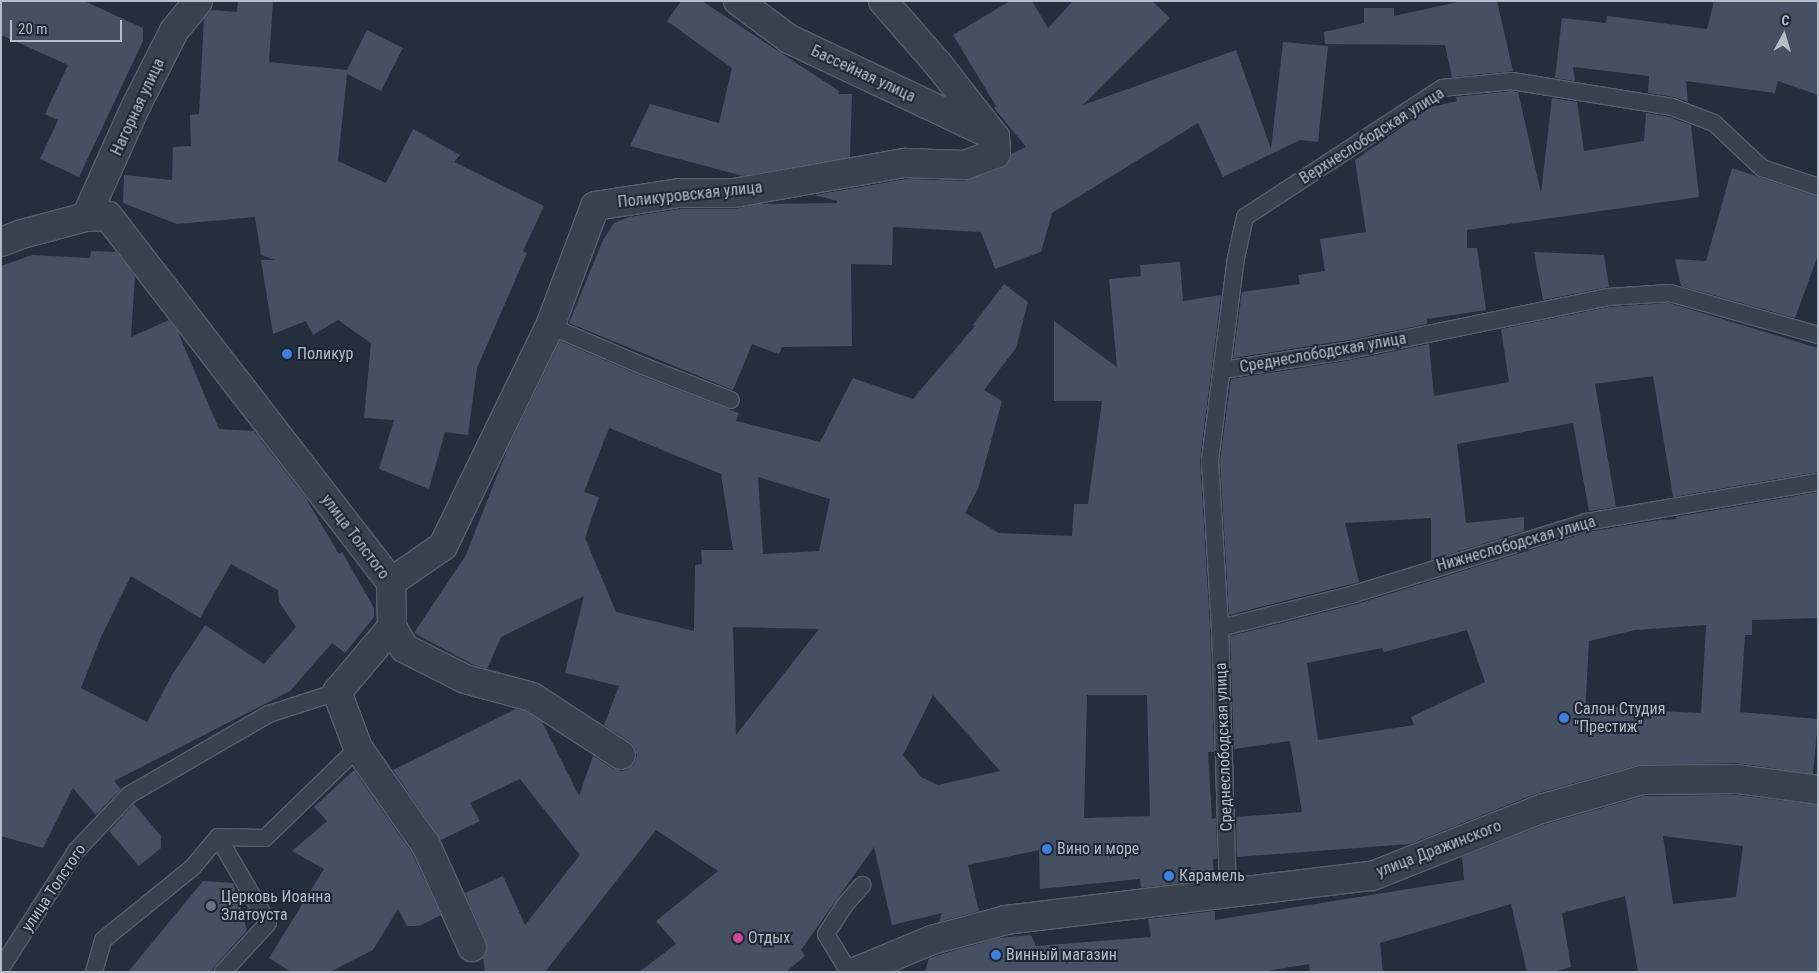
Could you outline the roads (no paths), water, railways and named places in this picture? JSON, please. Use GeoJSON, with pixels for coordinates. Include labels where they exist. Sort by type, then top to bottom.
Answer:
{"type":"FeatureCollection","features":[{"type":"Feature","properties":{"kind":"street","name":"Нагорная улица"},"geometry":{"type":"LineString","coordinates":[[86,217],[136,106],[170,39],[198,1]]}},
{"type":"Feature","properties":{"kind":"street","name":"Бассейная улица"},"geometry":{"type":"LineString","coordinates":[[738,1],[788,38],[995,136]]}},
{"type":"Feature","properties":{"kind":"street"},"geometry":{"type":"LineString","coordinates":[[883,1],[938,64],[995,136]]}},
{"type":"Feature","properties":{"kind":"street","name":"Поликуровская улица"},"geometry":{"type":"LineString","coordinates":[[390,582],[443,546],[550,326],[595,206],[679,194],[734,193],[905,164],[965,165],[996,154],[995,136]]}},
{"type":"Feature","properties":{"kind":"street","name":"улица Толстого"},"geometry":{"type":"LineString","coordinates":[[1,242],[22,234],[86,217],[108,216],[390,582],[392,627]]}},
{"type":"Feature","properties":{"kind":"street"},"geometry":{"type":"LineString","coordinates":[[472,947],[426,845],[358,748],[337,692],[392,627],[404,648],[465,679],[532,697],[621,755]]}},
{"type":"Feature","properties":{"kind":"street","name":"улица Дражинского"},"geometry":{"type":"LineString","coordinates":[[855,972],[890,966],[932,940],[1006,920],[1372,876],[1541,809],[1642,780],[1737,779],[1818,790]]}},
{"type":"Feature","properties":{"kind":"lane","name":"Верхнеслободская улица"},"geometry":{"type":"LineString","coordinates":[[1223,370],[1236,258],[1245,217],[1442,88],[1512,81],[1672,107],[1714,123],[1762,168],[1818,187]]}},
{"type":"Feature","properties":{"kind":"lane","name":"Среднеслободская улица"},"geometry":{"type":"LineString","coordinates":[[1228,894],[1220,628],[1210,460],[1223,370],[1350,350],[1608,297],[1670,293],[1818,335]]}},
{"type":"Feature","properties":{"kind":"lane"},"geometry":{"type":"LineString","coordinates":[[550,326],[731,400]]}},
{"type":"Feature","properties":{"kind":"lane","name":"Нижнеслободская улица"},"geometry":{"type":"LineString","coordinates":[[1220,628],[1354,594],[1586,522],[1818,482]]}},
{"type":"Feature","properties":{"kind":"lane","name":"улица Толстого"},"geometry":{"type":"LineString","coordinates":[[1,968],[76,851],[130,795],[269,714],[337,692]]}},
{"type":"Feature","properties":{"kind":"lane"},"geometry":{"type":"LineString","coordinates":[[218,836],[265,838],[358,748]]}},
{"type":"Feature","properties":{"kind":"lane"},"geometry":{"type":"LineString","coordinates":[[94,972],[103,940],[192,868],[218,836]]}},
{"type":"Feature","properties":{"kind":"lane"},"geometry":{"type":"LineString","coordinates":[[218,836],[268,923],[223,972]]}},
{"type":"Feature","properties":{"kind":"lane"},"geometry":{"type":"LineString","coordinates":[[848,972],[826,934],[844,906],[862,886]]}},
{"type":"Feature","properties":{"kind":"place","name":"Поликур"},"geometry":{"type":"Point","coordinates":[287,354]}},
{"type":"Feature","properties":{"kind":"place","name":"Салон Студия \"Престиж\""},"geometry":{"type":"Point","coordinates":[1564,718]}},
{"type":"Feature","properties":{"kind":"place","name":"Вино и море"},"geometry":{"type":"Point","coordinates":[1047,849]}},
{"type":"Feature","properties":{"kind":"place","name":"Карамель"},"geometry":{"type":"Point","coordinates":[1169,876]}},
{"type":"Feature","properties":{"kind":"place","name":"Церковь Иоанна Златоуста"},"geometry":{"type":"Point","coordinates":[211,906]}},
{"type":"Feature","properties":{"kind":"place","name":"Отдых"},"geometry":{"type":"Point","coordinates":[738,938]}},
{"type":"Feature","properties":{"kind":"place","name":"Винный магазин"},"geometry":{"type":"Point","coordinates":[996,955]}}]}
